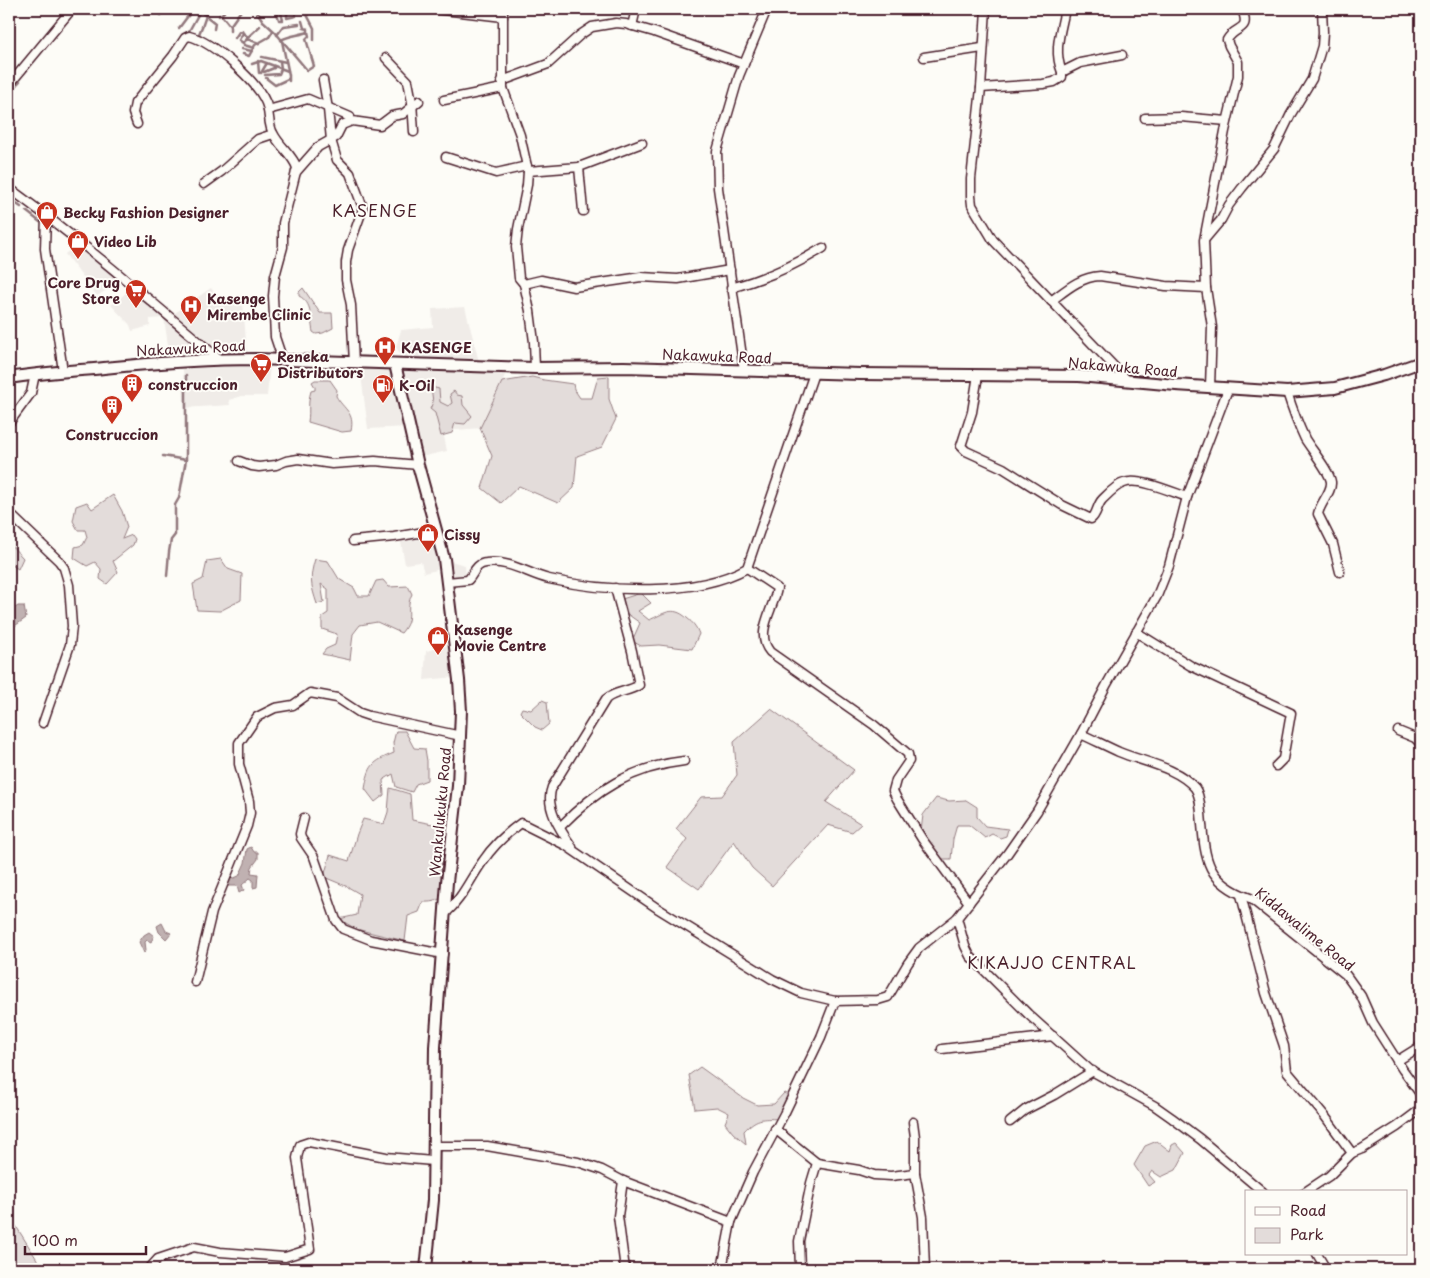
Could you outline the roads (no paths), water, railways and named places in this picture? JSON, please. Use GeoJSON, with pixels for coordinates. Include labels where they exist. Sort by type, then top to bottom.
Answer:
{"type":"FeatureCollection","features":[{"type":"Feature","properties":{"kind":"main road","name":"Nakawuka Road"},"geometry":{"type":"LineString","coordinates":[[9,378],[63,371],[219,359],[535,368],[624,367],[1079,376],[1287,392],[1335,388],[1384,376],[1421,362]]}},
{"type":"Feature","properties":{"kind":"main road","name":"Wankulukuku Road"},"geometry":{"type":"LineString","coordinates":[[395,364],[418,465],[444,559],[459,680],[461,736],[435,1046],[434,1200],[426,1269]]}},
{"type":"Feature","properties":{"kind":"street"},"geometry":{"type":"LineString","coordinates":[[9,86],[72,9]]}},
{"type":"Feature","properties":{"kind":"street"},"geometry":{"type":"LineString","coordinates":[[435,9],[503,13],[503,84],[520,135],[527,169],[527,185],[516,247],[520,278],[524,284],[533,334],[535,368]]}},
{"type":"Feature","properties":{"kind":"street"},"geometry":{"type":"LineString","coordinates":[[632,26],[636,9]]}},
{"type":"Feature","properties":{"kind":"street"},"geometry":{"type":"LineString","coordinates":[[744,370],[718,188],[717,151],[744,64],[767,9]]}},
{"type":"Feature","properties":{"kind":"street"},"geometry":{"type":"LineString","coordinates":[[986,9],[972,179],[972,205],[993,240],[1128,380]]}},
{"type":"Feature","properties":{"kind":"street"},"geometry":{"type":"LineString","coordinates":[[980,88],[1044,84],[1054,82],[1062,77],[1058,63],[1058,35],[1065,9]]}},
{"type":"Feature","properties":{"kind":"street"},"geometry":{"type":"LineString","coordinates":[[1210,387],[1212,327],[1206,288],[1204,240],[1227,121],[1238,76],[1238,62],[1229,46],[1228,40],[1231,34],[1239,30],[1245,23],[1246,20],[1242,9]]}},
{"type":"Feature","properties":{"kind":"street"},"geometry":{"type":"LineString","coordinates":[[1204,240],[1221,220],[1242,188],[1274,149],[1312,79],[1322,46],[1322,9]]}},
{"type":"Feature","properties":{"kind":"street"},"geometry":{"type":"LineString","coordinates":[[444,100],[503,84],[548,64],[580,34],[592,27],[616,23],[654,32],[744,64]]}},
{"type":"Feature","properties":{"kind":"street"},"geometry":{"type":"LineString","coordinates":[[137,124],[133,113],[136,103],[160,70],[174,56],[185,38],[190,36],[225,57],[241,70],[262,96],[268,110],[273,134],[297,168],[283,223],[283,247],[275,276],[273,296],[275,337],[283,360]]}},
{"type":"Feature","properties":{"kind":"street"},"geometry":{"type":"LineString","coordinates":[[924,57],[982,48]]}},
{"type":"Feature","properties":{"kind":"street"},"geometry":{"type":"LineString","coordinates":[[1062,72],[1080,63],[1122,55]]}},
{"type":"Feature","properties":{"kind":"street"},"geometry":{"type":"LineString","coordinates":[[386,58],[408,81],[412,102],[414,132]]}},
{"type":"Feature","properties":{"kind":"street"},"geometry":{"type":"LineString","coordinates":[[323,80],[331,140],[338,160],[350,173],[363,208],[348,250],[346,262],[346,280],[351,305],[354,363]]}},
{"type":"Feature","properties":{"kind":"street"},"geometry":{"type":"LineString","coordinates":[[268,110],[308,99],[350,117]]}},
{"type":"Feature","properties":{"kind":"street"},"geometry":{"type":"LineString","coordinates":[[296,172],[318,147],[336,137],[342,125],[352,121],[380,125],[392,116],[403,114],[420,101]]}},
{"type":"Feature","properties":{"kind":"street"},"geometry":{"type":"LineString","coordinates":[[1145,118],[1196,118],[1227,121]]}},
{"type":"Feature","properties":{"kind":"street"},"geometry":{"type":"LineString","coordinates":[[204,184],[222,171],[258,139],[273,134]]}},
{"type":"Feature","properties":{"kind":"street"},"geometry":{"type":"LineString","coordinates":[[446,157],[496,173],[527,169],[579,167],[642,143]]}},
{"type":"Feature","properties":{"kind":"street"},"geometry":{"type":"LineString","coordinates":[[579,167],[583,211]]}},
{"type":"Feature","properties":{"kind":"street"},"geometry":{"type":"LineString","coordinates":[[9,188],[121,275],[219,359]]}},
{"type":"Feature","properties":{"kind":"street"},"geometry":{"type":"LineString","coordinates":[[46,215],[45,249],[63,371]]}},
{"type":"Feature","properties":{"kind":"street"},"geometry":{"type":"LineString","coordinates":[[731,288],[796,263],[823,248]]}},
{"type":"Feature","properties":{"kind":"street"},"geometry":{"type":"LineString","coordinates":[[524,284],[541,280],[574,287],[641,277],[678,279],[730,270]]}},
{"type":"Feature","properties":{"kind":"street"},"geometry":{"type":"LineString","coordinates":[[1051,301],[1078,281],[1090,276],[1166,286],[1206,288]]}},
{"type":"Feature","properties":{"kind":"street"},"geometry":{"type":"LineString","coordinates":[[447,582],[468,580],[478,565],[487,562],[517,566],[549,579],[615,588],[640,589],[706,583],[722,579],[747,568],[814,372]]}},
{"type":"Feature","properties":{"kind":"street"},"geometry":{"type":"LineString","coordinates":[[9,423],[31,393],[35,374]]}},
{"type":"Feature","properties":{"kind":"street"},"geometry":{"type":"LineString","coordinates":[[978,375],[972,412],[961,446],[963,449],[1003,468],[1062,504],[1091,519],[1094,518],[1101,501],[1120,484],[1126,482],[1139,482],[1188,497]]}},
{"type":"Feature","properties":{"kind":"street"},"geometry":{"type":"LineString","coordinates":[[445,914],[456,905],[484,859],[510,831],[521,823],[574,850],[657,908],[772,978],[801,993],[835,1001],[878,1000],[888,997],[919,948],[957,918],[1037,811],[1081,734],[1157,596],[1169,566],[1188,497],[1228,388]]}},
{"type":"Feature","properties":{"kind":"street"},"geometry":{"type":"LineString","coordinates":[[1287,392],[1293,411],[1306,439],[1330,476],[1330,487],[1321,502],[1318,514],[1333,544],[1340,572]]}},
{"type":"Feature","properties":{"kind":"street"},"geometry":{"type":"LineString","coordinates":[[239,461],[259,467],[278,465],[293,459],[332,464],[375,461],[418,465]]}},
{"type":"Feature","properties":{"kind":"street"},"geometry":{"type":"LineString","coordinates":[[9,513],[64,568],[70,586],[72,626],[70,644],[42,723]]}},
{"type":"Feature","properties":{"kind":"street"},"geometry":{"type":"LineString","coordinates":[[353,541],[436,530]]}},
{"type":"Feature","properties":{"kind":"street"},"geometry":{"type":"LineString","coordinates":[[747,568],[778,588],[764,629],[765,646],[770,652],[874,725],[908,754],[910,761],[896,780],[893,791],[896,799],[922,839],[969,903]]}},
{"type":"Feature","properties":{"kind":"street"},"geometry":{"type":"LineString","coordinates":[[574,850],[560,827],[550,804],[552,787],[606,699],[611,695],[639,686],[632,651],[615,588]]}},
{"type":"Feature","properties":{"kind":"street"},"geometry":{"type":"LineString","coordinates":[[1136,632],[1191,666],[1291,713],[1283,758],[1276,766]]}},
{"type":"Feature","properties":{"kind":"street"},"geometry":{"type":"LineString","coordinates":[[195,982],[212,912],[226,881],[232,858],[247,826],[250,814],[249,801],[238,754],[239,743],[257,717],[275,708],[293,705],[310,693],[337,698],[360,713],[369,716],[461,736]]}},
{"type":"Feature","properties":{"kind":"street"},"geometry":{"type":"LineString","coordinates":[[1398,731],[1416,738],[1421,744]]}},
{"type":"Feature","properties":{"kind":"street","name":"Kiddawalime Road"},"geometry":{"type":"LineString","coordinates":[[1081,734],[1119,752],[1171,771],[1185,779],[1195,789],[1199,798],[1208,865],[1213,875],[1241,895],[1250,898],[1346,975],[1355,986],[1373,1023],[1421,1095]]}},
{"type":"Feature","properties":{"kind":"street"},"geometry":{"type":"LineString","coordinates":[[560,827],[587,801],[604,789],[654,767],[684,761]]}},
{"type":"Feature","properties":{"kind":"street"},"geometry":{"type":"LineString","coordinates":[[304,818],[301,838],[314,857],[336,920],[343,929],[371,940],[443,954]]}},
{"type":"Feature","properties":{"kind":"street"},"geometry":{"type":"LineString","coordinates":[[1241,895],[1263,984],[1284,1046],[1287,1071],[1324,1115],[1352,1153]]}},
{"type":"Feature","properties":{"kind":"street"},"geometry":{"type":"LineString","coordinates":[[957,918],[964,946],[970,956],[1009,997],[1093,1072],[1155,1106],[1200,1138],[1261,1190]]}},
{"type":"Feature","properties":{"kind":"street"},"geometry":{"type":"LineString","coordinates":[[722,1269],[731,1222],[753,1172],[784,1114],[821,1037],[835,1001]]}},
{"type":"Feature","properties":{"kind":"street"},"geometry":{"type":"LineString","coordinates":[[942,1049],[1053,1036]]}},
{"type":"Feature","properties":{"kind":"street"},"geometry":{"type":"LineString","coordinates":[[1397,1061],[1421,1046]]}},
{"type":"Feature","properties":{"kind":"street"},"geometry":{"type":"LineString","coordinates":[[1010,1122],[1025,1110],[1093,1072]]}},
{"type":"Feature","properties":{"kind":"street"},"geometry":{"type":"LineString","coordinates":[[1308,1190],[1329,1176],[1352,1153],[1362,1149],[1397,1127],[1421,1109]]}},
{"type":"Feature","properties":{"kind":"street"},"geometry":{"type":"LineString","coordinates":[[913,1122],[925,1269]]}},
{"type":"Feature","properties":{"kind":"street"},"geometry":{"type":"LineString","coordinates":[[776,1129],[817,1163],[859,1170],[874,1175],[891,1176],[916,1173]]}},
{"type":"Feature","properties":{"kind":"street"},"geometry":{"type":"LineString","coordinates":[[149,1269],[158,1259],[194,1247],[220,1252],[285,1257],[310,1249],[297,1158],[300,1145],[309,1142],[386,1156],[434,1161]]}},
{"type":"Feature","properties":{"kind":"street"},"geometry":{"type":"LineString","coordinates":[[433,1146],[487,1146],[589,1165],[623,1181],[731,1222]]}},
{"type":"Feature","properties":{"kind":"street"},"geometry":{"type":"LineString","coordinates":[[800,1269],[799,1241],[817,1163]]}},
{"type":"Feature","properties":{"kind":"street"},"geometry":{"type":"LineString","coordinates":[[623,1181],[618,1216],[625,1269]]}},
{"type":"Feature","properties":{"kind":"street"},"geometry":{"type":"LineString","coordinates":[[1318,1256],[1326,1269]]}},
{"type":"Feature","properties":{"kind":"waterway"},"geometry":{"type":"LineString","coordinates":[[161,15],[165,9]]}},
{"type":"Feature","properties":{"kind":"waterway"},"geometry":{"type":"LineString","coordinates":[[189,9],[191,12],[194,9],[199,13],[201,12],[215,23],[214,29]]}},
{"type":"Feature","properties":{"kind":"waterway"},"geometry":{"type":"LineString","coordinates":[[205,39],[199,34],[207,9]]}},
{"type":"Feature","properties":{"kind":"waterway"},"geometry":{"type":"LineString","coordinates":[[219,16],[224,12],[221,9]]}},
{"type":"Feature","properties":{"kind":"waterway"},"geometry":{"type":"LineString","coordinates":[[230,26],[242,9]]}},
{"type":"Feature","properties":{"kind":"waterway"},"geometry":{"type":"LineString","coordinates":[[255,9],[263,21],[275,32],[307,70]]}},
{"type":"Feature","properties":{"kind":"waterway"},"geometry":{"type":"LineString","coordinates":[[276,9],[279,20],[283,20],[280,9]]}},
{"type":"Feature","properties":{"kind":"waterway"},"geometry":{"type":"LineString","coordinates":[[287,9],[287,18],[296,16],[294,9]]}},
{"type":"Feature","properties":{"kind":"waterway"},"geometry":{"type":"LineString","coordinates":[[304,9],[314,28],[314,40]]}},
{"type":"Feature","properties":{"kind":"waterway"},"geometry":{"type":"LineString","coordinates":[[305,11],[315,10]]}},
{"type":"Feature","properties":{"kind":"waterway"},"geometry":{"type":"LineString","coordinates":[[179,28],[191,12]]}},
{"type":"Feature","properties":{"kind":"waterway"},"geometry":{"type":"LineString","coordinates":[[189,31],[199,13]]}},
{"type":"Feature","properties":{"kind":"waterway"},"geometry":{"type":"LineString","coordinates":[[222,16],[230,26],[230,31]]}},
{"type":"Feature","properties":{"kind":"waterway"},"geometry":{"type":"LineString","coordinates":[[302,21],[304,28],[308,29],[308,32]]}},
{"type":"Feature","properties":{"kind":"waterway"},"geometry":{"type":"LineString","coordinates":[[277,35],[284,26],[299,24]]}},
{"type":"Feature","properties":{"kind":"waterway"},"geometry":{"type":"LineString","coordinates":[[259,43],[247,39],[243,43],[239,40],[243,33],[248,37],[260,26]]}},
{"type":"Feature","properties":{"kind":"waterway"},"geometry":{"type":"LineString","coordinates":[[235,38],[239,32],[242,31],[243,33]]}},
{"type":"Feature","properties":{"kind":"waterway"},"geometry":{"type":"LineString","coordinates":[[243,54],[249,56],[255,45],[269,37],[273,31]]}},
{"type":"Feature","properties":{"kind":"waterway"},"geometry":{"type":"LineString","coordinates":[[281,40],[308,32],[309,36],[306,39],[314,66],[308,70]]}},
{"type":"Feature","properties":{"kind":"waterway"},"geometry":{"type":"LineString","coordinates":[[282,41],[289,81]]}},
{"type":"Feature","properties":{"kind":"waterway"},"geometry":{"type":"LineString","coordinates":[[244,45],[254,48]]}},
{"type":"Feature","properties":{"kind":"waterway"},"geometry":{"type":"LineString","coordinates":[[242,49],[252,51]]}},
{"type":"Feature","properties":{"kind":"waterway"},"geometry":{"type":"LineString","coordinates":[[262,57],[286,62]]}},
{"type":"Feature","properties":{"kind":"waterway"},"geometry":{"type":"LineString","coordinates":[[258,61],[259,73]]}},
{"type":"Feature","properties":{"kind":"waterway"},"geometry":{"type":"LineString","coordinates":[[252,64],[261,61],[288,71]]}},
{"type":"Feature","properties":{"kind":"waterway"},"geometry":{"type":"LineString","coordinates":[[265,75],[279,74],[281,69],[280,61]]}},
{"type":"Feature","properties":{"kind":"waterway"},"geometry":{"type":"LineString","coordinates":[[261,73],[267,63]]}},
{"type":"Feature","properties":{"kind":"waterway"},"geometry":{"type":"LineString","coordinates":[[264,72],[274,67]]}},
{"type":"Feature","properties":{"kind":"waterway"},"geometry":{"type":"LineString","coordinates":[[266,78],[275,85],[288,79]]}},
{"type":"Feature","properties":{"kind":"waterway"},"geometry":{"type":"LineString","coordinates":[[9,93],[20,81]]}},
{"type":"Feature","properties":{"kind":"waterway"},"geometry":{"type":"LineString","coordinates":[[9,199],[21,207]]}},
{"type":"Feature","properties":{"kind":"waterway"},"geometry":{"type":"LineString","coordinates":[[26,211],[40,222]]}},
{"type":"Feature","properties":{"kind":"waterway"},"geometry":{"type":"LineString","coordinates":[[167,576],[171,540],[175,535],[175,505],[179,498],[186,460],[186,375]]}},
{"type":"Feature","properties":{"kind":"waterway"},"geometry":{"type":"LineString","coordinates":[[163,456],[186,460]]}},
{"type":"Feature","properties":{"kind":"place","name":"Becky Fashion Designer"},"geometry":{"type":"Point","coordinates":[47,231]}},
{"type":"Feature","properties":{"kind":"place","name":"Video Lib"},"geometry":{"type":"Point","coordinates":[78,260]}},
{"type":"Feature","properties":{"kind":"place","name":"Core Drug Store"},"geometry":{"type":"Point","coordinates":[136,309]}},
{"type":"Feature","properties":{"kind":"place","name":"Kasenge Mirembe Clinic"},"geometry":{"type":"Point","coordinates":[191,325]}},
{"type":"Feature","properties":{"kind":"place","name":"KASENGE"},"geometry":{"type":"Point","coordinates":[385,366]}},
{"type":"Feature","properties":{"kind":"place","name":"Reneka Distributors"},"geometry":{"type":"Point","coordinates":[261,383]}},
{"type":"Feature","properties":{"kind":"place","name":"construccion"},"geometry":{"type":"Point","coordinates":[132,403]}},
{"type":"Feature","properties":{"kind":"place","name":"K-Oil"},"geometry":{"type":"Point","coordinates":[383,404]}},
{"type":"Feature","properties":{"kind":"place","name":"Construccion"},"geometry":{"type":"Point","coordinates":[112,425]}},
{"type":"Feature","properties":{"kind":"place","name":"Cissy"},"geometry":{"type":"Point","coordinates":[428,553]}},
{"type":"Feature","properties":{"kind":"place","name":"Kasenge Movie Centre"},"geometry":{"type":"Point","coordinates":[438,656]}},
{"type":"Feature","properties":{"kind":"district","name":"KASENGE"},"geometry":{"type":"Point","coordinates":[375,210]}},
{"type":"Feature","properties":{"kind":"district","name":"KIKAJJO CENTRAL"},"geometry":{"type":"Point","coordinates":[1052,962]}}]}
